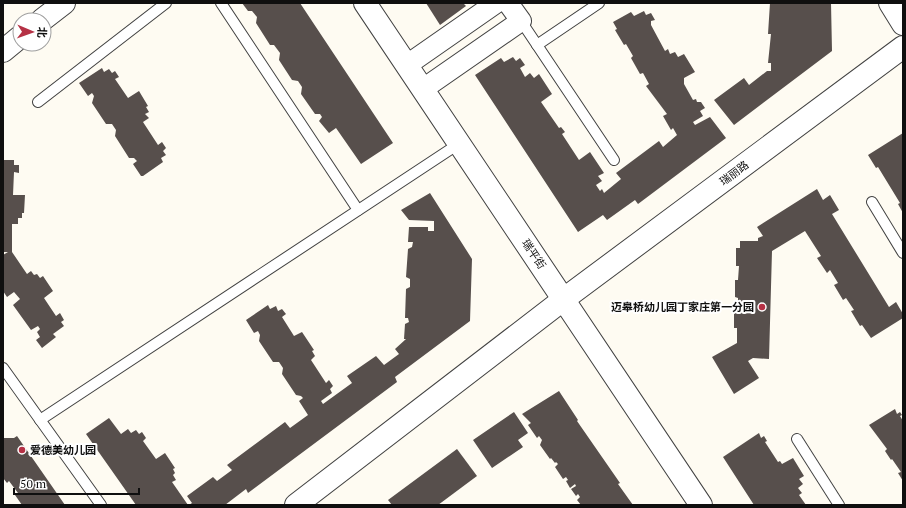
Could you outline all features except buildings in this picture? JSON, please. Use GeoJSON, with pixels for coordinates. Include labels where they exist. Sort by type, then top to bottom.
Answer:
{"type":"FeatureCollection","features":[{"type":"Feature","properties":{"kind":"street"},"geometry":{"type":"LineString","coordinates":[[52,12],[64,3]]}},
{"type":"Feature","properties":{"kind":"street","name":"瑞平街"},"geometry":{"type":"LineString","coordinates":[[365,3],[564,298],[701,505]]}},
{"type":"Feature","properties":{"kind":"street"},"geometry":{"type":"LineString","coordinates":[[407,65],[496,3]]}},
{"type":"Feature","properties":{"kind":"street"},"geometry":{"type":"LineString","coordinates":[[423,89],[521,21],[508,3]]}},
{"type":"Feature","properties":{"kind":"street"},"geometry":{"type":"LineString","coordinates":[[890,3],[903,24]]}},
{"type":"Feature","properties":{"kind":"street"},"geometry":{"type":"LineString","coordinates":[[3,51],[12,44]]}},
{"type":"Feature","properties":{"kind":"street","name":"瑞丽路"},"geometry":{"type":"LineString","coordinates":[[296,505],[564,298],[903,46]]}},
{"type":"Feature","properties":{"kind":"lane"},"geometry":{"type":"LineString","coordinates":[[38,102],[166,3]]}},
{"type":"Feature","properties":{"kind":"lane"},"geometry":{"type":"LineString","coordinates":[[221,3],[358,210]]}},
{"type":"Feature","properties":{"kind":"lane"},"geometry":{"type":"LineString","coordinates":[[537,45],[599,3]]}},
{"type":"Feature","properties":{"kind":"lane"},"geometry":{"type":"LineString","coordinates":[[521,21],[614,160]]}},
{"type":"Feature","properties":{"kind":"lane"},"geometry":{"type":"LineString","coordinates":[[40,420],[460,143]]}},
{"type":"Feature","properties":{"kind":"lane"},"geometry":{"type":"LineString","coordinates":[[872,202],[903,253]]}},
{"type":"Feature","properties":{"kind":"lane"},"geometry":{"type":"LineString","coordinates":[[3,368],[101,505]]}},
{"type":"Feature","properties":{"kind":"lane"},"geometry":{"type":"LineString","coordinates":[[797,439],[839,505]]}},
{"type":"Feature","properties":{"kind":"place","name":"迈皋桥幼儿园丁家庄第一分园"},"geometry":{"type":"Point","coordinates":[762,307]}},
{"type":"Feature","properties":{"kind":"place","name":"爱德美幼儿园"},"geometry":{"type":"Point","coordinates":[22,450]}}]}
